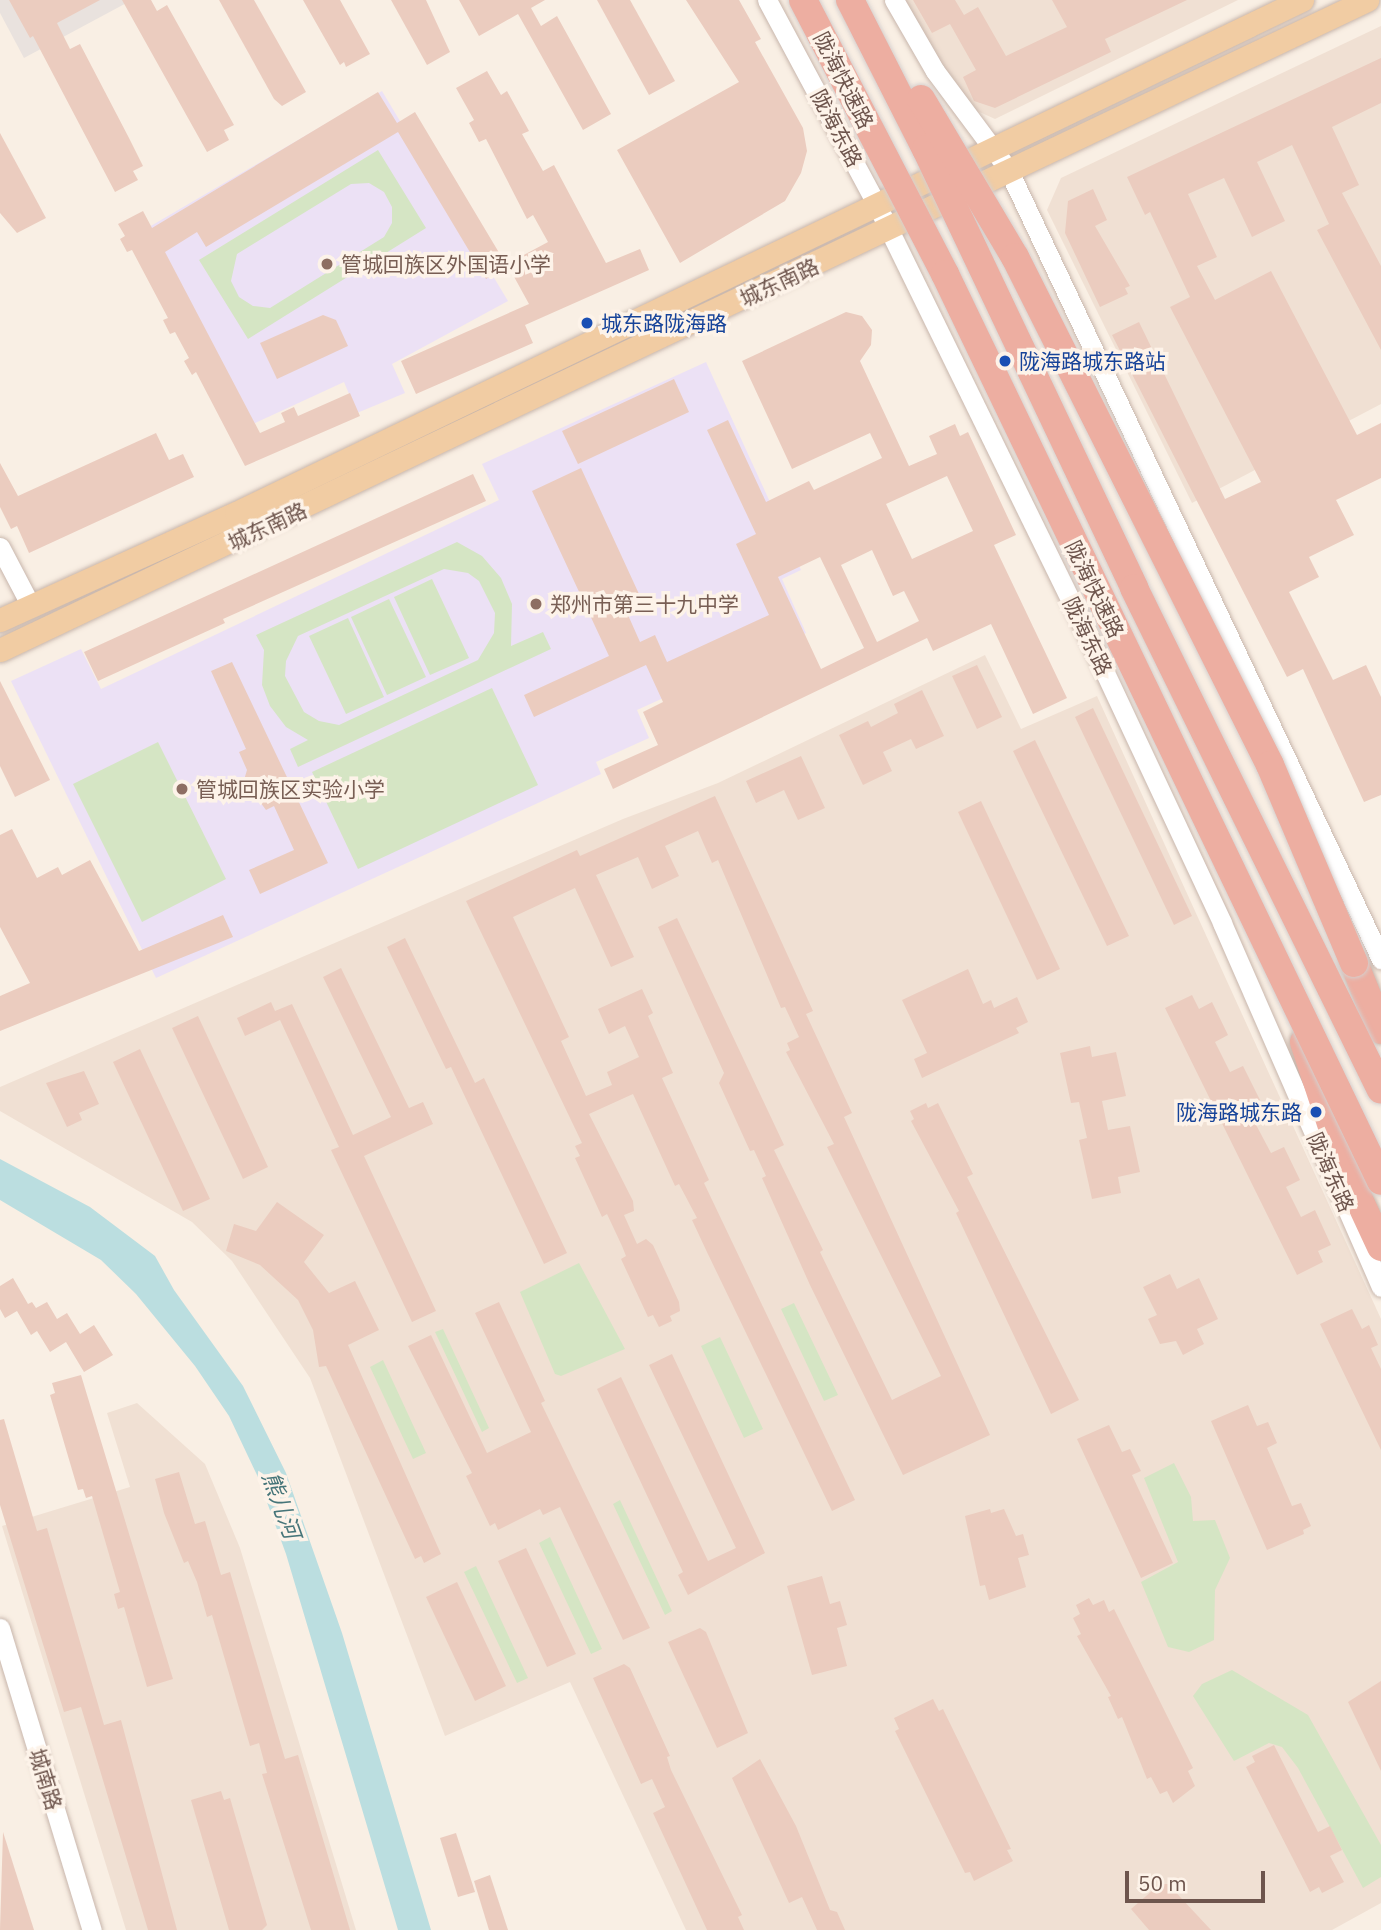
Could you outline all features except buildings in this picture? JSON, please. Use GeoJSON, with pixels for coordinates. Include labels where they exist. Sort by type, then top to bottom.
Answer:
{"type":"FeatureCollection","features":[{"type":"Feature","properties":{"kind":"highway","name":"陇海快速路"},"geometry":{"type":"LineString","coordinates":[[803,0],[945,274],[1381,1181]]}},
{"type":"Feature","properties":{"kind":"highway","name":"陇海快速路"},"geometry":{"type":"LineString","coordinates":[[850,0],[926,149],[1134,588],[1381,1090]]}},
{"type":"Feature","properties":{"kind":"highway"},"geometry":{"type":"LineString","coordinates":[[865,0],[1015,257],[1270,765],[1367,961],[1381,1030]]}},
{"type":"Feature","properties":{"kind":"highway"},"geometry":{"type":"LineString","coordinates":[[1282,972],[1349,1178],[1381,1247]]}},
{"type":"Feature","properties":{"kind":"main road","name":"城东南路"},"geometry":{"type":"LineString","coordinates":[[0,620],[236,513],[1303,0]]}},
{"type":"Feature","properties":{"kind":"main road","name":"城东南路"},"geometry":{"type":"LineString","coordinates":[[0,650],[1367,0]]}},
{"type":"Feature","properties":{"kind":"street","name":"陇海东路"},"geometry":{"type":"LineString","coordinates":[[767,0],[876,203],[1121,705],[1381,1287]]}},
{"type":"Feature","properties":{"kind":"street"},"geometry":{"type":"LineString","coordinates":[[894,0],[935,71],[1008,169],[1367,961]]}},
{"type":"Feature","properties":{"kind":"street"},"geometry":{"type":"LineString","coordinates":[[0,547],[31,606]]}},
{"type":"Feature","properties":{"kind":"street","name":"城南路"},"geometry":{"type":"LineString","coordinates":[[0,1628],[92,1930]]}},
{"type":"Feature","properties":{"kind":"shaded area"},"geometry":{"type":"Polygon","coordinates":[[[0,0],[132,0],[24,58],[0,13],[0,0]]]}},
{"type":"Feature","properties":{"kind":"shaded area"},"geometry":{"type":"Polygon","coordinates":[[[903,0],[1238,0],[995,119],[962,104],[903,0]]]}},
{"type":"Feature","properties":{"kind":"shaded area"},"geometry":{"type":"Polygon","coordinates":[[[1381,26],[1381,404],[1192,503],[1047,210],[1061,178],[1381,26]]]}},
{"type":"Feature","properties":{"kind":"shaded area","name":"管城回族区外国语小学"},"geometry":{"type":"Polygon","coordinates":[[[382,91],[508,301],[392,364],[405,393],[357,413],[344,382],[253,424],[149,227],[382,91]]]}},
{"type":"Feature","properties":{"kind":"shaded area","name":"郑州市第三十九中学"},"geometry":{"type":"Polygon","coordinates":[[[706,362],[801,570],[782,579],[806,633],[637,710],[649,738],[596,762],[601,774],[156,978],[11,681],[81,649],[101,689],[499,500],[482,464],[706,362]]]}},
{"type":"Feature","properties":{"kind":"shaded area"},"geometry":{"type":"Polygon","coordinates":[[[985,655],[1021,729],[1097,696],[1381,1319],[1381,1903],[1332,1930],[686,1930],[570,1682],[445,1736],[310,1378],[232,1261],[192,1222],[0,1111],[0,1087],[623,819],[718,783],[985,655]]]}},
{"type":"Feature","properties":{"kind":"shaded area"},"geometry":{"type":"Polygon","coordinates":[[[137,1403],[205,1464],[240,1548],[356,1930],[126,1930],[2,1526],[130,1487],[107,1413],[137,1403]]]}},
{"type":"Feature","properties":{"kind":"green space"},"geometry":{"type":"Polygon","coordinates":[[[378,150],[426,228],[248,339],[199,260],[378,150]],[[369,183],[351,184],[237,254],[231,281],[239,297],[253,306],[270,308],[384,237],[392,223],[392,207],[384,192],[369,183]]]}},
{"type":"Feature","properties":{"kind":"green space"},"geometry":{"type":"Polygon","coordinates":[[[457,542],[482,556],[501,578],[512,604],[511,646],[543,632],[551,649],[298,767],[290,749],[308,740],[286,727],[270,706],[262,685],[264,650],[256,635],[457,542]],[[444,569],[298,636],[286,661],[285,676],[304,712],[319,721],[339,725],[478,660],[494,633],[495,613],[479,581],[468,573],[444,569]]]}},
{"type":"Feature","properties":{"kind":"green space"},"geometry":{"type":"Polygon","coordinates":[[[432,579],[469,658],[430,675],[394,597],[432,579]]]}},
{"type":"Feature","properties":{"kind":"green space"},"geometry":{"type":"Polygon","coordinates":[[[389,599],[426,677],[387,695],[351,617],[389,599]]]}},
{"type":"Feature","properties":{"kind":"green space"},"geometry":{"type":"Polygon","coordinates":[[[348,618],[384,697],[346,714],[309,636],[348,618]]]}},
{"type":"Feature","properties":{"kind":"green space"},"geometry":{"type":"Polygon","coordinates":[[[492,688],[538,785],[358,869],[312,772],[492,688]]]}},
{"type":"Feature","properties":{"kind":"green space"},"geometry":{"type":"Polygon","coordinates":[[[158,742],[226,879],[142,922],[73,784],[158,742]]]}},
{"type":"Feature","properties":{"kind":"green space"},"geometry":{"type":"Polygon","coordinates":[[[579,1263],[625,1349],[561,1376],[555,1374],[520,1292],[579,1263]]]}},
{"type":"Feature","properties":{"kind":"green space"},"geometry":{"type":"Polygon","coordinates":[[[794,1303],[838,1395],[824,1401],[781,1309],[794,1303]]]}},
{"type":"Feature","properties":{"kind":"green space"},"geometry":{"type":"Polygon","coordinates":[[[443,1329],[489,1428],[482,1432],[435,1332],[443,1329]]]}},
{"type":"Feature","properties":{"kind":"green space"},"geometry":{"type":"Polygon","coordinates":[[[720,1337],[763,1429],[744,1438],[701,1346],[720,1337]]]}},
{"type":"Feature","properties":{"kind":"green space"},"geometry":{"type":"Polygon","coordinates":[[[383,1360],[426,1453],[413,1459],[370,1367],[383,1360]]]}},
{"type":"Feature","properties":{"kind":"green space"},"geometry":{"type":"Polygon","coordinates":[[[1174,1463],[1191,1497],[1193,1521],[1215,1520],[1230,1558],[1215,1590],[1214,1640],[1189,1652],[1168,1647],[1141,1582],[1178,1562],[1144,1478],[1174,1463]]]}},
{"type":"Feature","properties":{"kind":"green space"},"geometry":{"type":"Polygon","coordinates":[[[620,1500],[672,1611],[665,1615],[613,1504],[620,1500]]]}},
{"type":"Feature","properties":{"kind":"green space"},"geometry":{"type":"Polygon","coordinates":[[[550,1537],[602,1649],[591,1654],[539,1543],[550,1537]]]}},
{"type":"Feature","properties":{"kind":"green space"},"geometry":{"type":"Polygon","coordinates":[[[476,1566],[528,1678],[517,1683],[464,1572],[476,1566]]]}},
{"type":"Feature","properties":{"kind":"green space"},"geometry":{"type":"Polygon","coordinates":[[[1232,1670],[1308,1715],[1381,1845],[1381,1877],[1363,1888],[1298,1768],[1282,1747],[1269,1743],[1234,1761],[1193,1696],[1202,1684],[1232,1670]]]}},
{"type":"Feature","properties":{"kind":"water","name":"熊儿河"},"geometry":{"type":"Polygon","coordinates":[[[0,1159],[90,1207],[155,1256],[174,1290],[243,1386],[286,1473],[342,1633],[431,1930],[398,1930],[286,1554],[257,1475],[229,1416],[195,1366],[136,1294],[101,1260],[0,1200],[0,1159]]]}},
{"type":"Feature","properties":{"kind":"place","name":"管城回族区外国语小学"},"geometry":{"type":"Point","coordinates":[327,264]}},
{"type":"Feature","properties":{"kind":"place","name":"城东路陇海路"},"geometry":{"type":"Point","coordinates":[587,323]}},
{"type":"Feature","properties":{"kind":"place","name":"陇海路城东路站"},"geometry":{"type":"Point","coordinates":[1005,361]}},
{"type":"Feature","properties":{"kind":"place","name":"郑州市第三十九中学"},"geometry":{"type":"Point","coordinates":[536,604]}},
{"type":"Feature","properties":{"kind":"place","name":"管城回族区实验小学"},"geometry":{"type":"Point","coordinates":[182,789]}},
{"type":"Feature","properties":{"kind":"place","name":"陇海路城东路"},"geometry":{"type":"Point","coordinates":[1316,1112]}}]}
